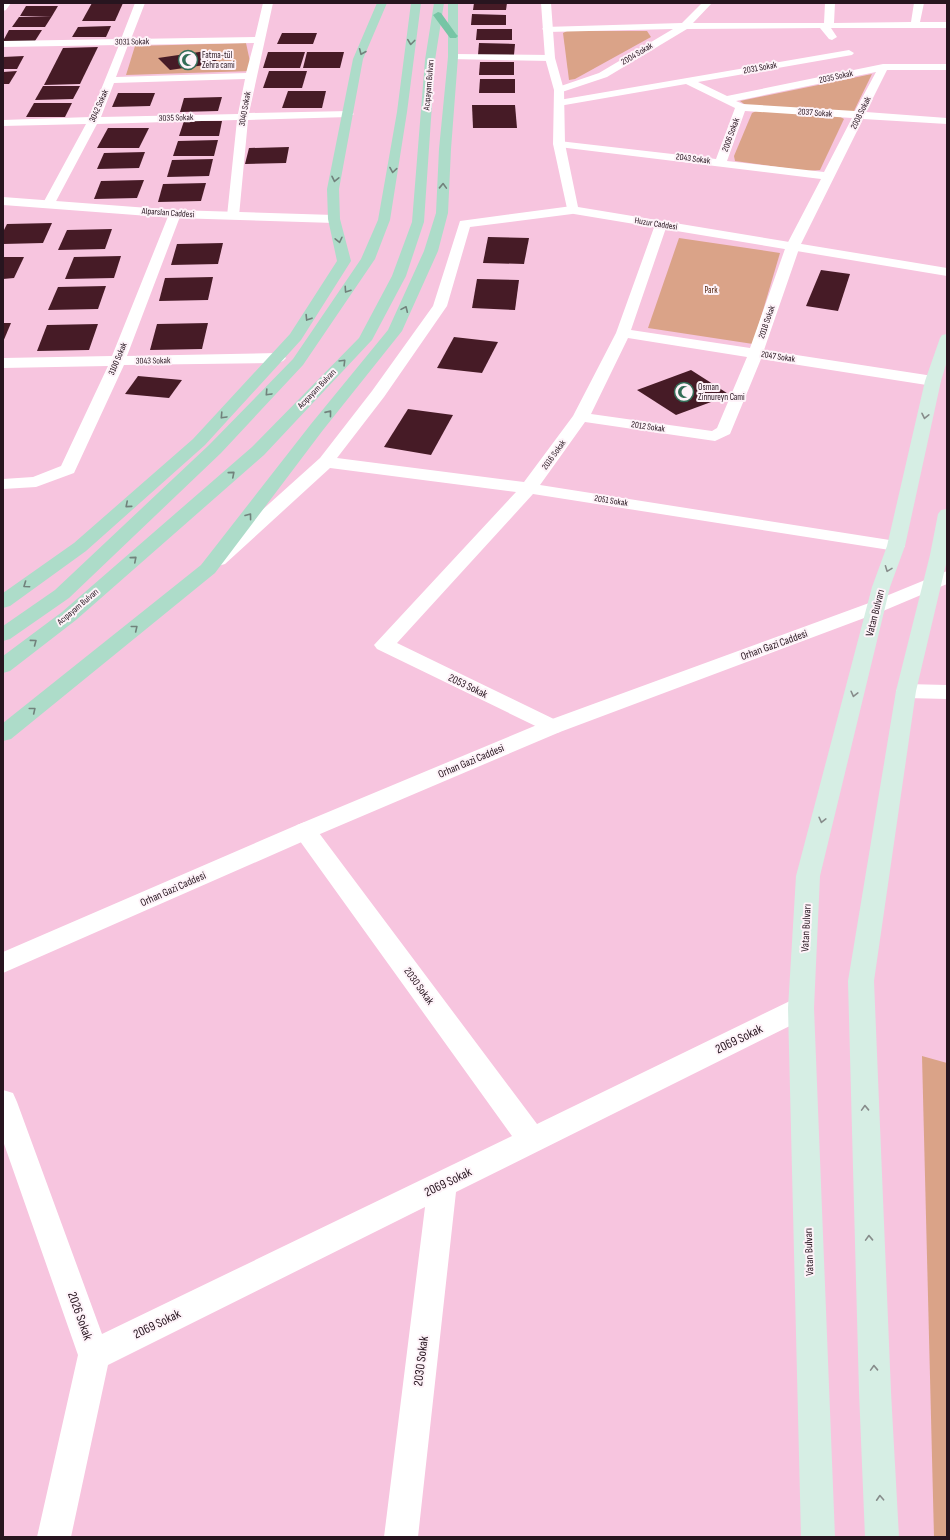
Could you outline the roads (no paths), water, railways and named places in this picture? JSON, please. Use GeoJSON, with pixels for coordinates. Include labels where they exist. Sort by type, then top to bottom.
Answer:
{"type":"FeatureCollection","features":[{"type":"Feature","properties":{"kind":"highway"},"geometry":{"type":"LineString","coordinates":[[439,9],[453,36]]}},
{"type":"Feature","properties":{"kind":"main road"},"geometry":{"type":"LineString","coordinates":[[3,602],[80,547],[193,448],[296,337],[344,261],[334,219],[332,189],[349,114],[358,59],[382,3]]}},
{"type":"Feature","properties":{"kind":"main road","name":"Acıpayam Bulvarı"},"geometry":{"type":"LineString","coordinates":[[3,635],[62,594],[215,449],[298,362],[368,260],[384,220],[402,112],[416,3]]}},
{"type":"Feature","properties":{"kind":"main road"},"geometry":{"type":"LineString","coordinates":[[3,734],[208,569],[317,427],[395,331],[431,252],[442,213],[445,149],[453,57],[453,3]]}},
{"type":"Feature","properties":{"kind":"main road","name":"Acıpayam Bulvarı"},"geometry":{"type":"LineString","coordinates":[[3,666],[69,616],[258,451],[365,340],[398,276],[418,222],[430,60],[439,9]]}},
{"type":"Feature","properties":{"kind":"main road","name":"Vatan Bulvarı"},"geometry":{"type":"LineString","coordinates":[[818,1537],[801,1008],[808,876],[881,587],[896,546],[933,382],[947,338]]}},
{"type":"Feature","properties":{"kind":"main road"},"geometry":{"type":"LineString","coordinates":[[882,1537],[874,1392],[861,981],[906,691],[940,580],[947,514]]}},
{"type":"Feature","properties":{"kind":"street"},"geometry":{"type":"LineString","coordinates":[[3,8],[6,3]]}},
{"type":"Feature","properties":{"kind":"street","name":"3042 Sokak"},"geometry":{"type":"LineString","coordinates":[[48,204],[94,120],[111,80],[123,42],[140,3]]}},
{"type":"Feature","properties":{"kind":"street","name":"3040 Sokak"},"geometry":{"type":"LineString","coordinates":[[234,216],[243,116],[268,3]]}},
{"type":"Feature","properties":{"kind":"street"},"geometry":{"type":"LineString","coordinates":[[546,3],[550,58],[559,90],[558,144],[572,210]]}},
{"type":"Feature","properties":{"kind":"street","name":"2004 Sokak"},"geometry":{"type":"LineString","coordinates":[[559,90],[603,74],[685,26],[707,3]]}},
{"type":"Feature","properties":{"kind":"street"},"geometry":{"type":"LineString","coordinates":[[830,3],[829,25],[826,28],[836,42],[849,53],[866,63],[883,67]]}},
{"type":"Feature","properties":{"kind":"street"},"geometry":{"type":"LineString","coordinates":[[915,24],[919,3]]}},
{"type":"Feature","properties":{"kind":"street"},"geometry":{"type":"LineString","coordinates":[[547,29],[685,26],[947,25]]}},
{"type":"Feature","properties":{"kind":"street","name":"3031 Sokak"},"geometry":{"type":"LineString","coordinates":[[3,44],[260,40]]}},
{"type":"Feature","properties":{"kind":"street","name":"2031 Sokak"},"geometry":{"type":"LineString","coordinates":[[671,84],[849,53]]}},
{"type":"Feature","properties":{"kind":"street"},"geometry":{"type":"LineString","coordinates":[[453,57],[550,58]]}},
{"type":"Feature","properties":{"kind":"street","name":"2035 Sokak"},"geometry":{"type":"LineString","coordinates":[[726,100],[883,67],[947,67]]}},
{"type":"Feature","properties":{"kind":"street","name":"2008 Sokak"},"geometry":{"type":"LineString","coordinates":[[793,246],[860,116],[883,67]]}},
{"type":"Feature","properties":{"kind":"street"},"geometry":{"type":"LineString","coordinates":[[603,74],[625,85],[671,84]]}},
{"type":"Feature","properties":{"kind":"street"},"geometry":{"type":"LineString","coordinates":[[111,80],[252,76]]}},
{"type":"Feature","properties":{"kind":"street","name":"2037 Sokak"},"geometry":{"type":"LineString","coordinates":[[688,81],[741,107],[947,121]]}},
{"type":"Feature","properties":{"kind":"street"},"geometry":{"type":"LineString","coordinates":[[558,103],[671,84]]}},
{"type":"Feature","properties":{"kind":"street","name":"2006 Sokak"},"geometry":{"type":"LineString","coordinates":[[721,162],[741,107]]}},
{"type":"Feature","properties":{"kind":"street","name":"3035 Sokak"},"geometry":{"type":"LineString","coordinates":[[3,123],[349,114]]}},
{"type":"Feature","properties":{"kind":"street","name":"2043 Sokak"},"geometry":{"type":"LineString","coordinates":[[558,144],[721,162],[828,176]]}},
{"type":"Feature","properties":{"kind":"street","name":"Alparslan Caddesi"},"geometry":{"type":"LineString","coordinates":[[3,201],[175,214],[334,219]]}},
{"type":"Feature","properties":{"kind":"street","name":"Huzur Caddesi"},"geometry":{"type":"LineString","coordinates":[[326,462],[378,394],[440,306],[465,224],[572,210],[947,272]]}},
{"type":"Feature","properties":{"kind":"street","name":"3100 Sokak"},"geometry":{"type":"LineString","coordinates":[[3,484],[36,482],[68,469],[118,361],[175,214]]}},
{"type":"Feature","properties":{"kind":"street","name":"2016 Sokak"},"geometry":{"type":"LineString","coordinates":[[384,645],[529,488],[581,418],[623,333],[661,225]]}},
{"type":"Feature","properties":{"kind":"street","name":"2018 Sokak"},"geometry":{"type":"LineString","coordinates":[[715,436],[724,431],[756,353],[793,246]]}},
{"type":"Feature","properties":{"kind":"street","name":"2047 Sokak"},"geometry":{"type":"LineString","coordinates":[[623,333],[933,382]]}},
{"type":"Feature","properties":{"kind":"street","name":"3043 Sokak"},"geometry":{"type":"LineString","coordinates":[[3,363],[278,358]]}},
{"type":"Feature","properties":{"kind":"street","name":"2012 Sokak"},"geometry":{"type":"LineString","coordinates":[[581,418],[715,436]]}},
{"type":"Feature","properties":{"kind":"street"},"geometry":{"type":"LineString","coordinates":[[208,569],[326,462]]}},
{"type":"Feature","properties":{"kind":"street","name":"2051 Sokak"},"geometry":{"type":"LineString","coordinates":[[326,462],[529,488],[896,546]]}},
{"type":"Feature","properties":{"kind":"street","name":"Orhan Gazi Caddesi"},"geometry":{"type":"LineString","coordinates":[[3,963],[305,831],[552,727],[876,607],[940,580]]}},
{"type":"Feature","properties":{"kind":"street","name":"2053 Sokak"},"geometry":{"type":"LineString","coordinates":[[384,645],[552,727]]}},
{"type":"Feature","properties":{"kind":"street"},"geometry":{"type":"LineString","coordinates":[[906,691],[947,692]]}},
{"type":"Feature","properties":{"kind":"street","name":"2030 Sokak"},"geometry":{"type":"LineString","coordinates":[[305,831],[532,1140]]}},
{"type":"Feature","properties":{"kind":"street","name":"2069 Sokak"},"geometry":{"type":"LineString","coordinates":[[94,1355],[801,1008]]}},
{"type":"Feature","properties":{"kind":"street","name":"2026 Sokak"},"geometry":{"type":"LineString","coordinates":[[3,1102],[94,1355]]}},
{"type":"Feature","properties":{"kind":"street","name":"2030 Sokak"},"geometry":{"type":"LineString","coordinates":[[401,1537],[442,1185]]}},
{"type":"Feature","properties":{"kind":"street"},"geometry":{"type":"LineString","coordinates":[[54,1537],[94,1355]]}},
{"type":"Feature","properties":{"kind":"place","name":"Fatma-tül Zehra cami"},"geometry":{"type":"Point","coordinates":[188,60]}},
{"type":"Feature","properties":{"kind":"place","name":"Osman Zinnureyn Cami"},"geometry":{"type":"Point","coordinates":[684,392]}},
{"type":"Feature","properties":{"kind":"park label","name":"Park"},"geometry":{"type":"Point","coordinates":[711,290]}}]}
